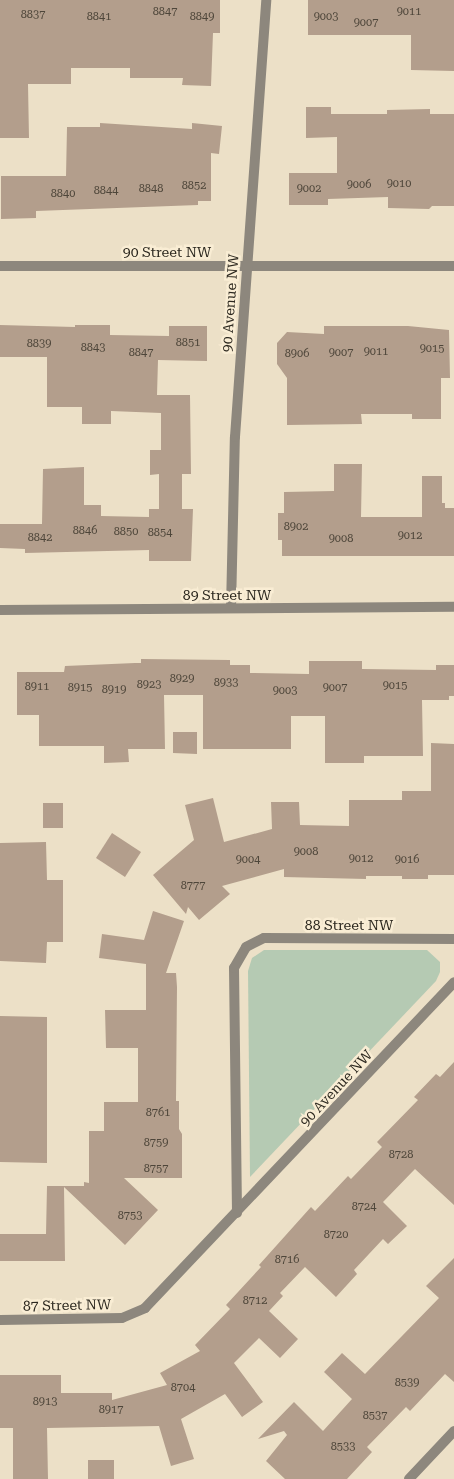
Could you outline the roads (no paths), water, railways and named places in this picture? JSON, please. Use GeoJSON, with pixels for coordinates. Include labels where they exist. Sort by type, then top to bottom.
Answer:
{"type":"FeatureCollection","features":[{"type":"Feature","properties":{"kind":"street","name":"90 Avenue NW"},"geometry":{"type":"LineString","coordinates":[[231,608],[235,437],[266,0]]}},
{"type":"Feature","properties":{"kind":"street","name":"90 Street NW"},"geometry":{"type":"LineString","coordinates":[[0,266],[454,266]]}},
{"type":"Feature","properties":{"kind":"street","name":"89 Street NW"},"geometry":{"type":"LineString","coordinates":[[0,610],[454,607]]}},
{"type":"Feature","properties":{"kind":"street","name":"88 Street NW"},"geometry":{"type":"LineString","coordinates":[[238,1213],[234,968],[246,947],[264,938],[454,939]]}},
{"type":"Feature","properties":{"kind":"street","name":"90 Avenue NW"},"geometry":{"type":"LineString","coordinates":[[134,1315],[238,1213],[454,982]]}},
{"type":"Feature","properties":{"kind":"street","name":"87 Street NW"},"geometry":{"type":"LineString","coordinates":[[0,1320],[134,1315]]}},
{"type":"Feature","properties":{"kind":"street"},"geometry":{"type":"LineString","coordinates":[[409,1479],[454,1431]]}}]}
